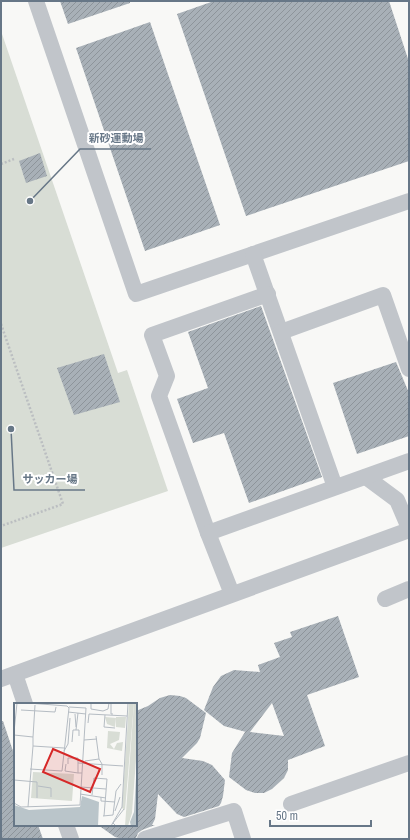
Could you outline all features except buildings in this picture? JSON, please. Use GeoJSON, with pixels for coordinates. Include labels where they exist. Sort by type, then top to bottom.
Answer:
{"type":"FeatureCollection","features":[{"type":"Feature","properties":{"kind":"lane"},"geometry":{"type":"LineString","coordinates":[[36,1],[136,294],[409,200]]}},
{"type":"Feature","properties":{"kind":"lane"},"geometry":{"type":"LineString","coordinates":[[253,254],[282,332],[335,487]]}},
{"type":"Feature","properties":{"kind":"lane"},"geometry":{"type":"LineString","coordinates":[[232,594],[208,533],[159,396],[167,376],[152,335],[268,294]]}},
{"type":"Feature","properties":{"kind":"lane"},"geometry":{"type":"LineString","coordinates":[[282,332],[383,295],[409,369]]}},
{"type":"Feature","properties":{"kind":"lane"},"geometry":{"type":"LineString","coordinates":[[208,533],[409,462]]}},
{"type":"Feature","properties":{"kind":"lane"},"geometry":{"type":"LineString","coordinates":[[24,703],[8,676],[409,529],[397,500],[366,476]]}},
{"type":"Feature","properties":{"kind":"lane"},"geometry":{"type":"LineString","coordinates":[[385,599],[409,589]]}},
{"type":"Feature","properties":{"kind":"lane"},"geometry":{"type":"LineString","coordinates":[[291,804],[409,763]]}},
{"type":"Feature","properties":{"kind":"lane"},"geometry":{"type":"LineString","coordinates":[[145,839],[234,811],[243,839]]}},
{"type":"Feature","properties":{"kind":"lane"},"geometry":{"type":"LineString","coordinates":[[66,826],[71,839]]}},
{"type":"Feature","properties":{"kind":"path"},"geometry":{"type":"LineString","coordinates":[[1,164],[14,159]]}},
{"type":"Feature","properties":{"kind":"path"},"geometry":{"type":"LineString","coordinates":[[1,324],[63,504],[1,526]]}},
{"type":"Feature","properties":{"kind":"shaded area"},"geometry":{"type":"Polygon","coordinates":[[[1,31],[118,373],[127,370],[168,491],[1,548],[1,31]]]}},
{"type":"Feature","properties":{"kind":"place","name":"新砂運動場"},"geometry":{"type":"Point","coordinates":[30,201]}},
{"type":"Feature","properties":{"kind":"place","name":"サッカー場"},"geometry":{"type":"Point","coordinates":[11,429]}}]}
